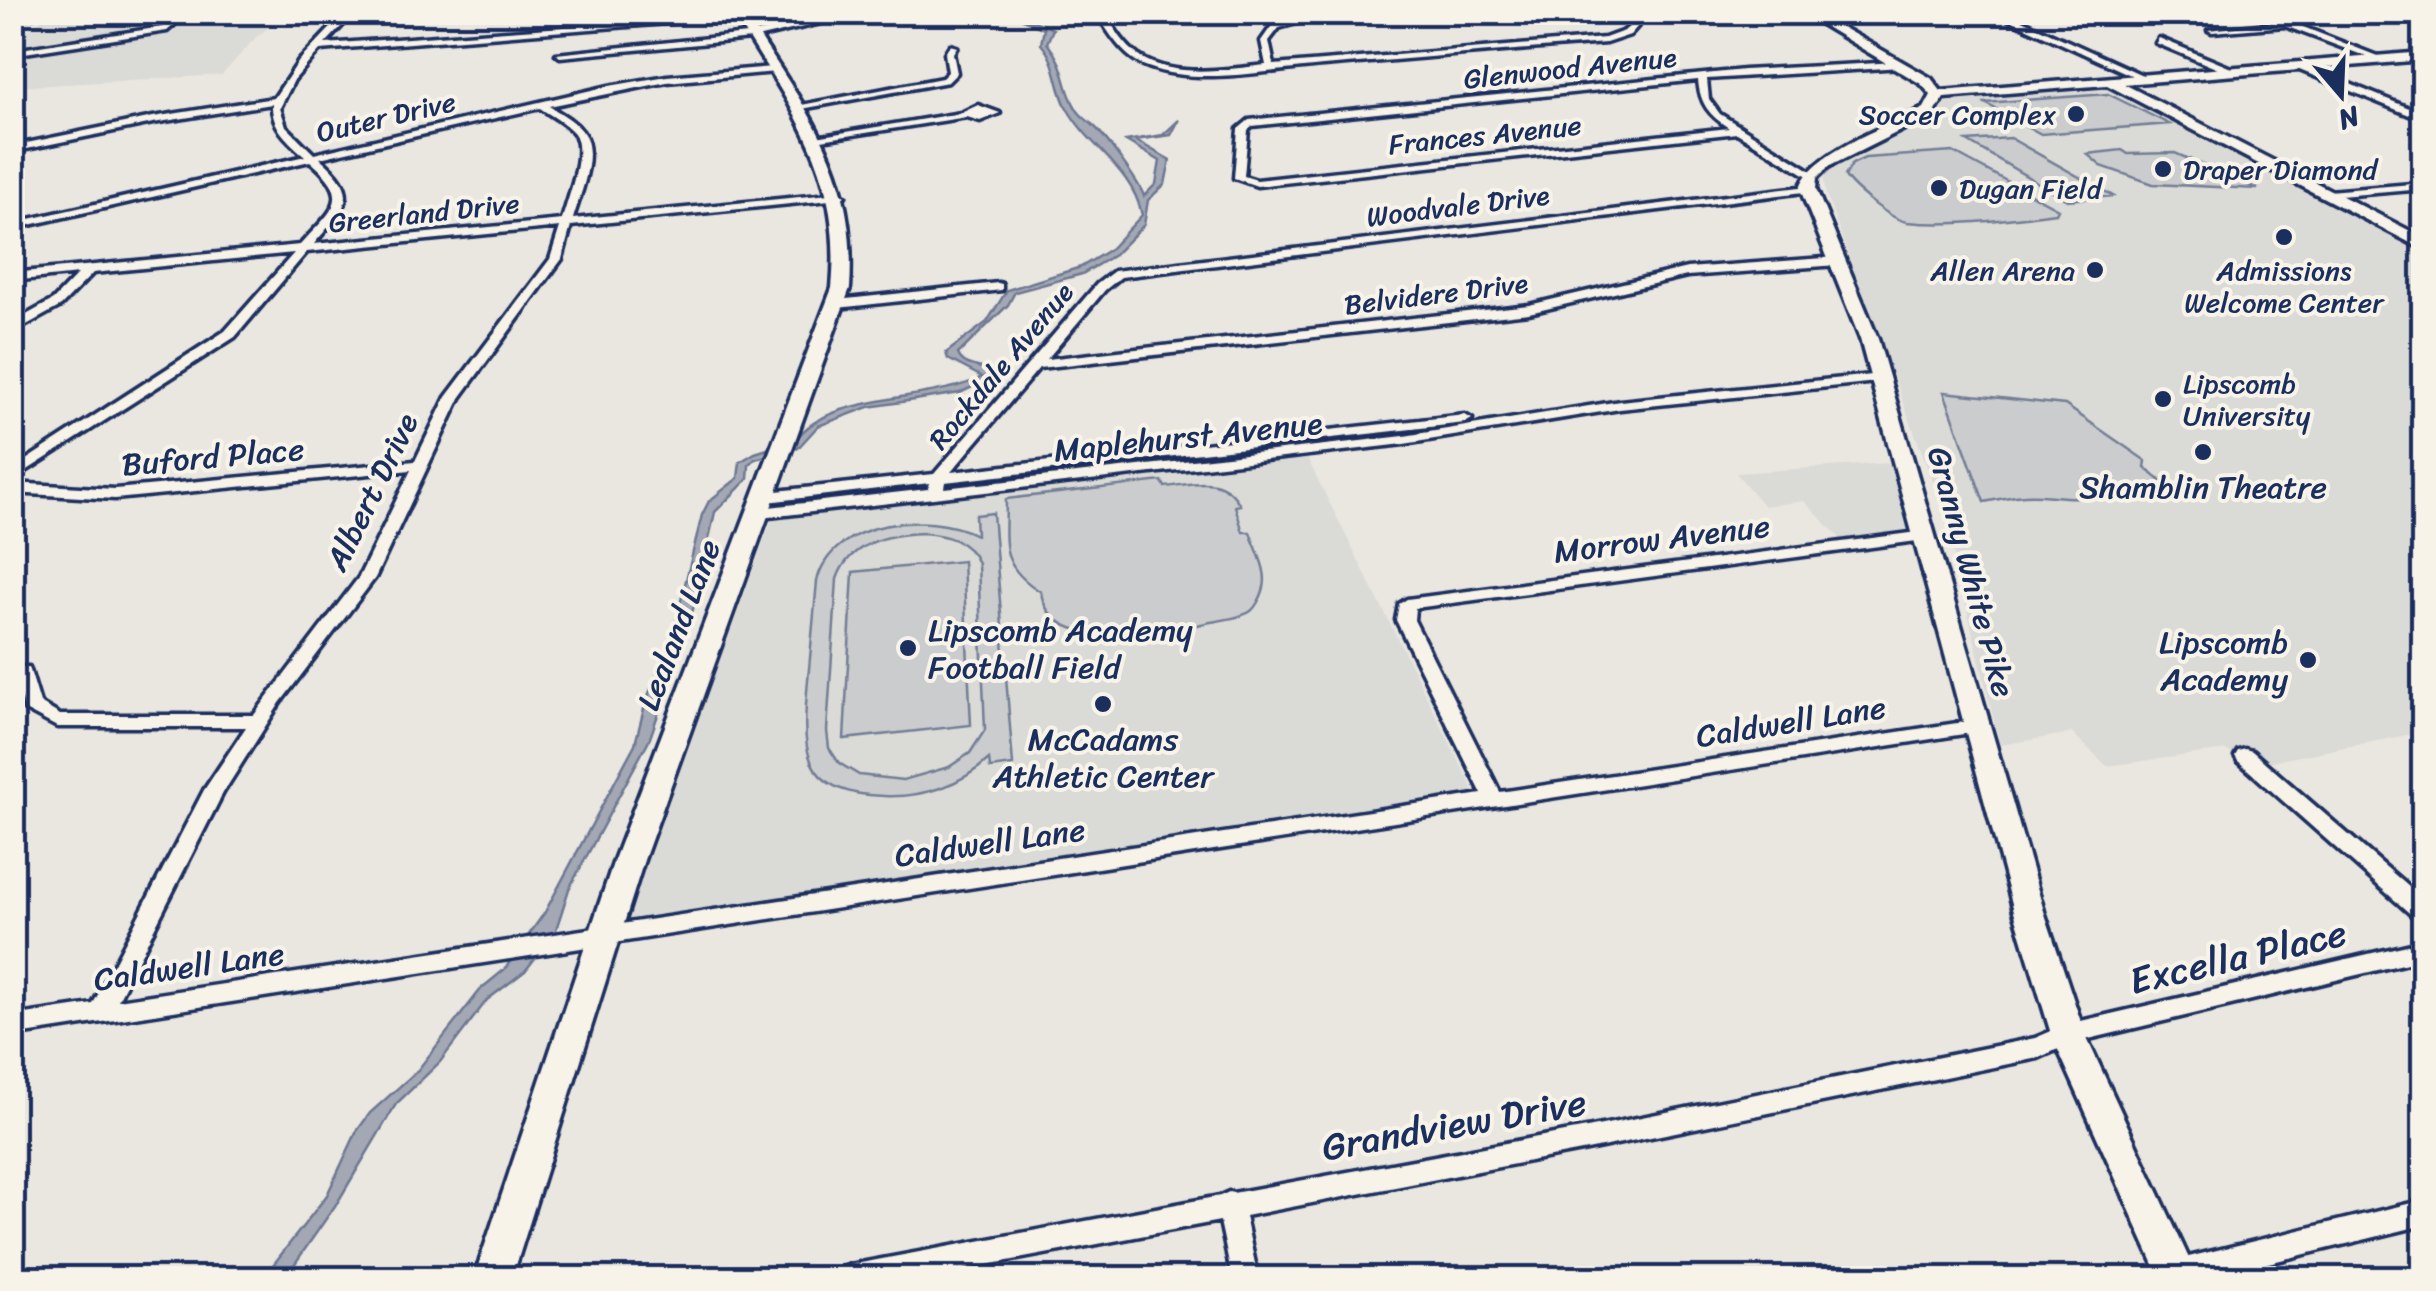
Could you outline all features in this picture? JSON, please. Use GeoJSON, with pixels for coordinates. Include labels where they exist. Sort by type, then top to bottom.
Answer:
{"type":"FeatureCollection","features":[{"type":"Feature","properties":{"kind":"street"},"geometry":{"type":"LineString","coordinates":[[12,17],[57,12]]}},
{"type":"Feature","properties":{"kind":"street"},"geometry":{"type":"LineString","coordinates":[[13,54],[170,26],[166,12]]}},
{"type":"Feature","properties":{"kind":"street"},"geometry":{"type":"LineString","coordinates":[[12,476],[230,334],[338,210],[342,197],[338,180],[277,120],[276,101],[281,89],[351,12]]}},
{"type":"Feature","properties":{"kind":"street"},"geometry":{"type":"LineString","coordinates":[[585,12],[595,18],[632,25]]}},
{"type":"Feature","properties":{"kind":"street"},"geometry":{"type":"LineString","coordinates":[[1260,12],[1287,22]]}},
{"type":"Feature","properties":{"kind":"street"},"geometry":{"type":"LineString","coordinates":[[1270,68],[1265,52],[1266,36],[1272,28],[1287,22],[1382,12]]}},
{"type":"Feature","properties":{"kind":"street"},"geometry":{"type":"LineString","coordinates":[[1100,13],[1125,52],[1146,64],[1204,72],[1606,40],[1632,28],[1628,12]]}},
{"type":"Feature","properties":{"kind":"street"},"geometry":{"type":"LineString","coordinates":[[1806,12],[1900,65],[1935,90],[1972,94],[2424,56]]}},
{"type":"Feature","properties":{"kind":"street"},"geometry":{"type":"LineString","coordinates":[[1996,12],[2147,79]]}},
{"type":"Feature","properties":{"kind":"street"},"geometry":{"type":"LineString","coordinates":[[2257,12],[2381,60]]}},
{"type":"Feature","properties":{"kind":"street"},"geometry":{"type":"LineString","coordinates":[[560,54],[752,35],[859,13]]}},
{"type":"Feature","properties":{"kind":"street"},"geometry":{"type":"LineString","coordinates":[[320,47],[739,15]]}},
{"type":"Feature","properties":{"kind":"street","name":"Lealand Lane"},"geometry":{"type":"LineString","coordinates":[[494,1278],[602,938],[656,783],[837,304],[845,260],[840,196],[816,138],[739,15]]}},
{"type":"Feature","properties":{"kind":"street"},"geometry":{"type":"LineString","coordinates":[[580,28],[595,18]]}},
{"type":"Feature","properties":{"kind":"street"},"geometry":{"type":"LineString","coordinates":[[2212,30],[2288,24]]}},
{"type":"Feature","properties":{"kind":"street"},"geometry":{"type":"LineString","coordinates":[[2173,40],[2154,42],[2233,72]]}},
{"type":"Feature","properties":{"kind":"street"},"geometry":{"type":"LineString","coordinates":[[796,106],[952,80],[949,52],[953,47]]}},
{"type":"Feature","properties":{"kind":"street","name":"Glenwood Avenue"},"geometry":{"type":"LineString","coordinates":[[1239,178],[1246,124],[1702,78],[1900,65]]}},
{"type":"Feature","properties":{"kind":"street"},"geometry":{"type":"LineString","coordinates":[[2300,66],[2423,118]]}},
{"type":"Feature","properties":{"kind":"street","name":"Outer Drive"},"geometry":{"type":"LineString","coordinates":[[12,226],[642,83],[773,70]]}},
{"type":"Feature","properties":{"kind":"street"},"geometry":{"type":"LineString","coordinates":[[1702,78],[1708,106],[1810,182],[1850,149],[1929,110],[1936,104],[1935,90]]}},
{"type":"Feature","properties":{"kind":"street"},"geometry":{"type":"LineString","coordinates":[[2112,82],[2424,245]]}},
{"type":"Feature","properties":{"kind":"street"},"geometry":{"type":"LineString","coordinates":[[12,150],[138,122],[276,101]]}},
{"type":"Feature","properties":{"kind":"street","name":"Albert Drive"},"geometry":{"type":"LineString","coordinates":[[100,1014],[188,837],[258,721],[367,578],[452,397],[556,258],[568,223],[584,142],[576,129],[542,104]]}},
{"type":"Feature","properties":{"kind":"street"},"geometry":{"type":"LineString","coordinates":[[816,138],[966,115]]}},
{"type":"Feature","properties":{"kind":"street","name":"Frances Avenue"},"geometry":{"type":"LineString","coordinates":[[1239,178],[1257,183],[1737,130]]}},
{"type":"Feature","properties":{"kind":"street","name":"Granny White Pike"},"geometry":{"type":"LineString","coordinates":[[1810,182],[1881,378],[1977,726],[2068,1034],[2178,1276]]}},
{"type":"Feature","properties":{"kind":"street","name":"Woodvale Drive"},"geometry":{"type":"LineString","coordinates":[[1113,276],[1810,182]]}},
{"type":"Feature","properties":{"kind":"street"},"geometry":{"type":"LineString","coordinates":[[2328,194],[2424,186]]}},
{"type":"Feature","properties":{"kind":"street","name":"Greerland Drive"},"geometry":{"type":"LineString","coordinates":[[12,276],[840,196]]}},
{"type":"Feature","properties":{"kind":"street","name":"Belvidere Drive"},"geometry":{"type":"LineString","coordinates":[[1037,364],[1547,306],[1688,272],[1838,261]]}},
{"type":"Feature","properties":{"kind":"street"},"geometry":{"type":"LineString","coordinates":[[12,329],[53,306],[88,271]]}},
{"type":"Feature","properties":{"kind":"street","name":"Rockdale Avenue"},"geometry":{"type":"LineString","coordinates":[[937,485],[1113,276]]}},
{"type":"Feature","properties":{"kind":"street"},"geometry":{"type":"LineString","coordinates":[[837,304],[998,287]]}},
{"type":"Feature","properties":{"kind":"street","name":"Maplehurst Avenue"},"geometry":{"type":"LineString","coordinates":[[763,505],[1404,440],[1620,405],[1881,378]]}},
{"type":"Feature","properties":{"kind":"street","name":"Buford Place"},"geometry":{"type":"LineString","coordinates":[[12,488],[115,494],[419,465]]}},
{"type":"Feature","properties":{"kind":"street","name":"Morrow Avenue"},"geometry":{"type":"LineString","coordinates":[[1495,801],[1404,620],[1406,604],[1926,536]]}},
{"type":"Feature","properties":{"kind":"street"},"geometry":{"type":"LineString","coordinates":[[22,671],[32,706],[57,721],[258,721]]}},
{"type":"Feature","properties":{"kind":"street","name":"Caldwell Lane"},"geometry":{"type":"LineString","coordinates":[[12,1026],[484,957],[808,903],[1977,726]]}},
{"type":"Feature","properties":{"kind":"street"},"geometry":{"type":"LineString","coordinates":[[2245,756],[2424,914]]}},
{"type":"Feature","properties":{"kind":"street","name":"Excella Place"},"geometry":{"type":"LineString","coordinates":[[2068,1034],[2424,950]]}},
{"type":"Feature","properties":{"kind":"street","name":"Grandview Drive"},"geometry":{"type":"LineString","coordinates":[[850,1278],[1587,1139],[2020,1052],[2068,1034]]}},
{"type":"Feature","properties":{"kind":"street"},"geometry":{"type":"LineString","coordinates":[[1229,1204],[1246,1278]]}},
{"type":"Feature","properties":{"kind":"street"},"geometry":{"type":"LineString","coordinates":[[2178,1276],[2424,1212]]}},
{"type":"Feature","properties":{"kind":"shaded area"},"geometry":{"type":"Polygon","coordinates":[[[288,13],[256,37],[222,75],[13,87],[13,40],[48,15],[288,13]]]}},
{"type":"Feature","properties":{"kind":"shaded area"},"geometry":{"type":"Polygon","coordinates":[[[1039,13],[1027,18],[1053,29],[1047,43],[1078,111],[1113,149],[1144,196],[1156,184],[1160,161],[1126,141],[1163,135],[1179,120],[1171,135],[1135,140],[1170,160],[1165,184],[1148,200],[1144,225],[1114,255],[1082,274],[1015,292],[1008,305],[958,354],[964,362],[988,370],[991,378],[960,393],[869,407],[818,426],[798,448],[755,459],[749,465],[748,479],[715,512],[691,618],[650,738],[569,889],[555,933],[525,971],[487,1000],[440,1062],[396,1104],[339,1200],[285,1278],[263,1278],[327,1195],[357,1131],[370,1113],[417,1071],[482,988],[504,970],[545,912],[635,744],[646,701],[672,637],[702,515],[709,501],[738,478],[740,462],[796,440],[811,425],[831,414],[982,377],[948,359],[946,353],[987,322],[1007,290],[1081,267],[1109,250],[1142,215],[1120,171],[1067,108],[1051,59],[1041,44],[1044,29],[1021,18],[1039,13]]]}},
{"type":"Feature","properties":{"kind":"shaded area","name":"Lipscomb University"},"geometry":{"type":"Polygon","coordinates":[[[2106,86],[2423,248],[2423,732],[2248,766],[2226,750],[2107,766],[2072,733],[2000,745],[1942,506],[1826,195],[1823,173],[1950,99],[2106,86]]]}},
{"type":"Feature","properties":{"kind":"shaded area","name":"Soccer Complex"},"geometry":{"type":"Polygon","coordinates":[[[2108,94],[2169,124],[2041,134],[1985,103],[2108,94]]]}},
{"type":"Feature","properties":{"kind":"shaded area"},"geometry":{"type":"Polygon","coordinates":[[[2010,138],[2113,196],[2067,200],[1967,141],[2010,138]]]}},
{"type":"Feature","properties":{"kind":"shaded area","name":"Draper Diamond"},"geometry":{"type":"Polygon","coordinates":[[[2122,150],[2128,154],[2175,153],[2258,189],[2153,184],[2101,166],[2087,154],[2122,150]]]}},
{"type":"Feature","properties":{"kind":"shaded area","name":"Dugan Field"},"geometry":{"type":"Polygon","coordinates":[[[1953,152],[2058,209],[2056,213],[1963,223],[1907,222],[1873,203],[1845,176],[1852,164],[1865,158],[1953,152]]]}},
{"type":"Feature","properties":{"kind":"shaded area"},"geometry":{"type":"Polygon","coordinates":[[[1944,392],[2065,405],[2146,461],[2145,468],[2175,492],[2131,495],[2109,486],[2089,496],[2024,495],[1984,502],[1944,392]]]}},
{"type":"Feature","properties":{"kind":"shaded area"},"geometry":{"type":"Polygon","coordinates":[[[1306,456],[1475,793],[622,926],[773,516],[1306,456]]]}},
{"type":"Feature","properties":{"kind":"shaded area"},"geometry":{"type":"Polygon","coordinates":[[[1890,463],[1915,532],[1845,543],[1804,501],[1764,506],[1736,473],[1890,463]]]}},
{"type":"Feature","properties":{"kind":"shaded area"},"geometry":{"type":"Polygon","coordinates":[[[1162,481],[1165,487],[1216,484],[1233,495],[1240,505],[1235,506],[1243,532],[1250,532],[1264,569],[1265,584],[1256,604],[1251,611],[1235,618],[1138,634],[1086,632],[1065,625],[1049,612],[1041,592],[1017,573],[1011,563],[1006,542],[1006,499],[1162,481]]]}},
{"type":"Feature","properties":{"kind":"shaded area"},"geometry":{"type":"Polygon","coordinates":[[[993,513],[1013,765],[990,768],[989,759],[953,783],[912,795],[856,793],[835,786],[811,762],[805,726],[817,581],[826,560],[842,544],[884,526],[933,523],[976,535],[975,515],[993,513]],[[923,533],[872,543],[851,557],[837,579],[827,731],[829,748],[839,763],[859,775],[903,780],[949,767],[970,753],[985,730],[978,563],[962,544],[923,533]]]}},
{"type":"Feature","properties":{"kind":"shaded area","name":"Lipscomb Academy Football Field"},"geometry":{"type":"Polygon","coordinates":[[[963,561],[971,725],[844,739],[853,572],[963,561]]]}},
{"type":"Feature","properties":{"kind":"place","name":"Soccer Complex"},"geometry":{"type":"Point","coordinates":[2076,114]}},
{"type":"Feature","properties":{"kind":"place","name":"Draper Diamond"},"geometry":{"type":"Point","coordinates":[2163,169]}},
{"type":"Feature","properties":{"kind":"place","name":"Dugan Field"},"geometry":{"type":"Point","coordinates":[1939,188]}},
{"type":"Feature","properties":{"kind":"place","name":"Admissions Welcome Center"},"geometry":{"type":"Point","coordinates":[2284,237]}},
{"type":"Feature","properties":{"kind":"place","name":"Allen Arena"},"geometry":{"type":"Point","coordinates":[2095,270]}},
{"type":"Feature","properties":{"kind":"place","name":"Lipscomb University"},"geometry":{"type":"Point","coordinates":[2163,399]}},
{"type":"Feature","properties":{"kind":"place","name":"Shamblin Theatre"},"geometry":{"type":"Point","coordinates":[2203,452]}},
{"type":"Feature","properties":{"kind":"place","name":"Lipscomb Academy Football Field"},"geometry":{"type":"Point","coordinates":[908,648]}},
{"type":"Feature","properties":{"kind":"place","name":"Lipscomb Academy"},"geometry":{"type":"Point","coordinates":[2308,660]}},
{"type":"Feature","properties":{"kind":"place","name":"McCadams Athletic Center"},"geometry":{"type":"Point","coordinates":[1103,704]}}]}
